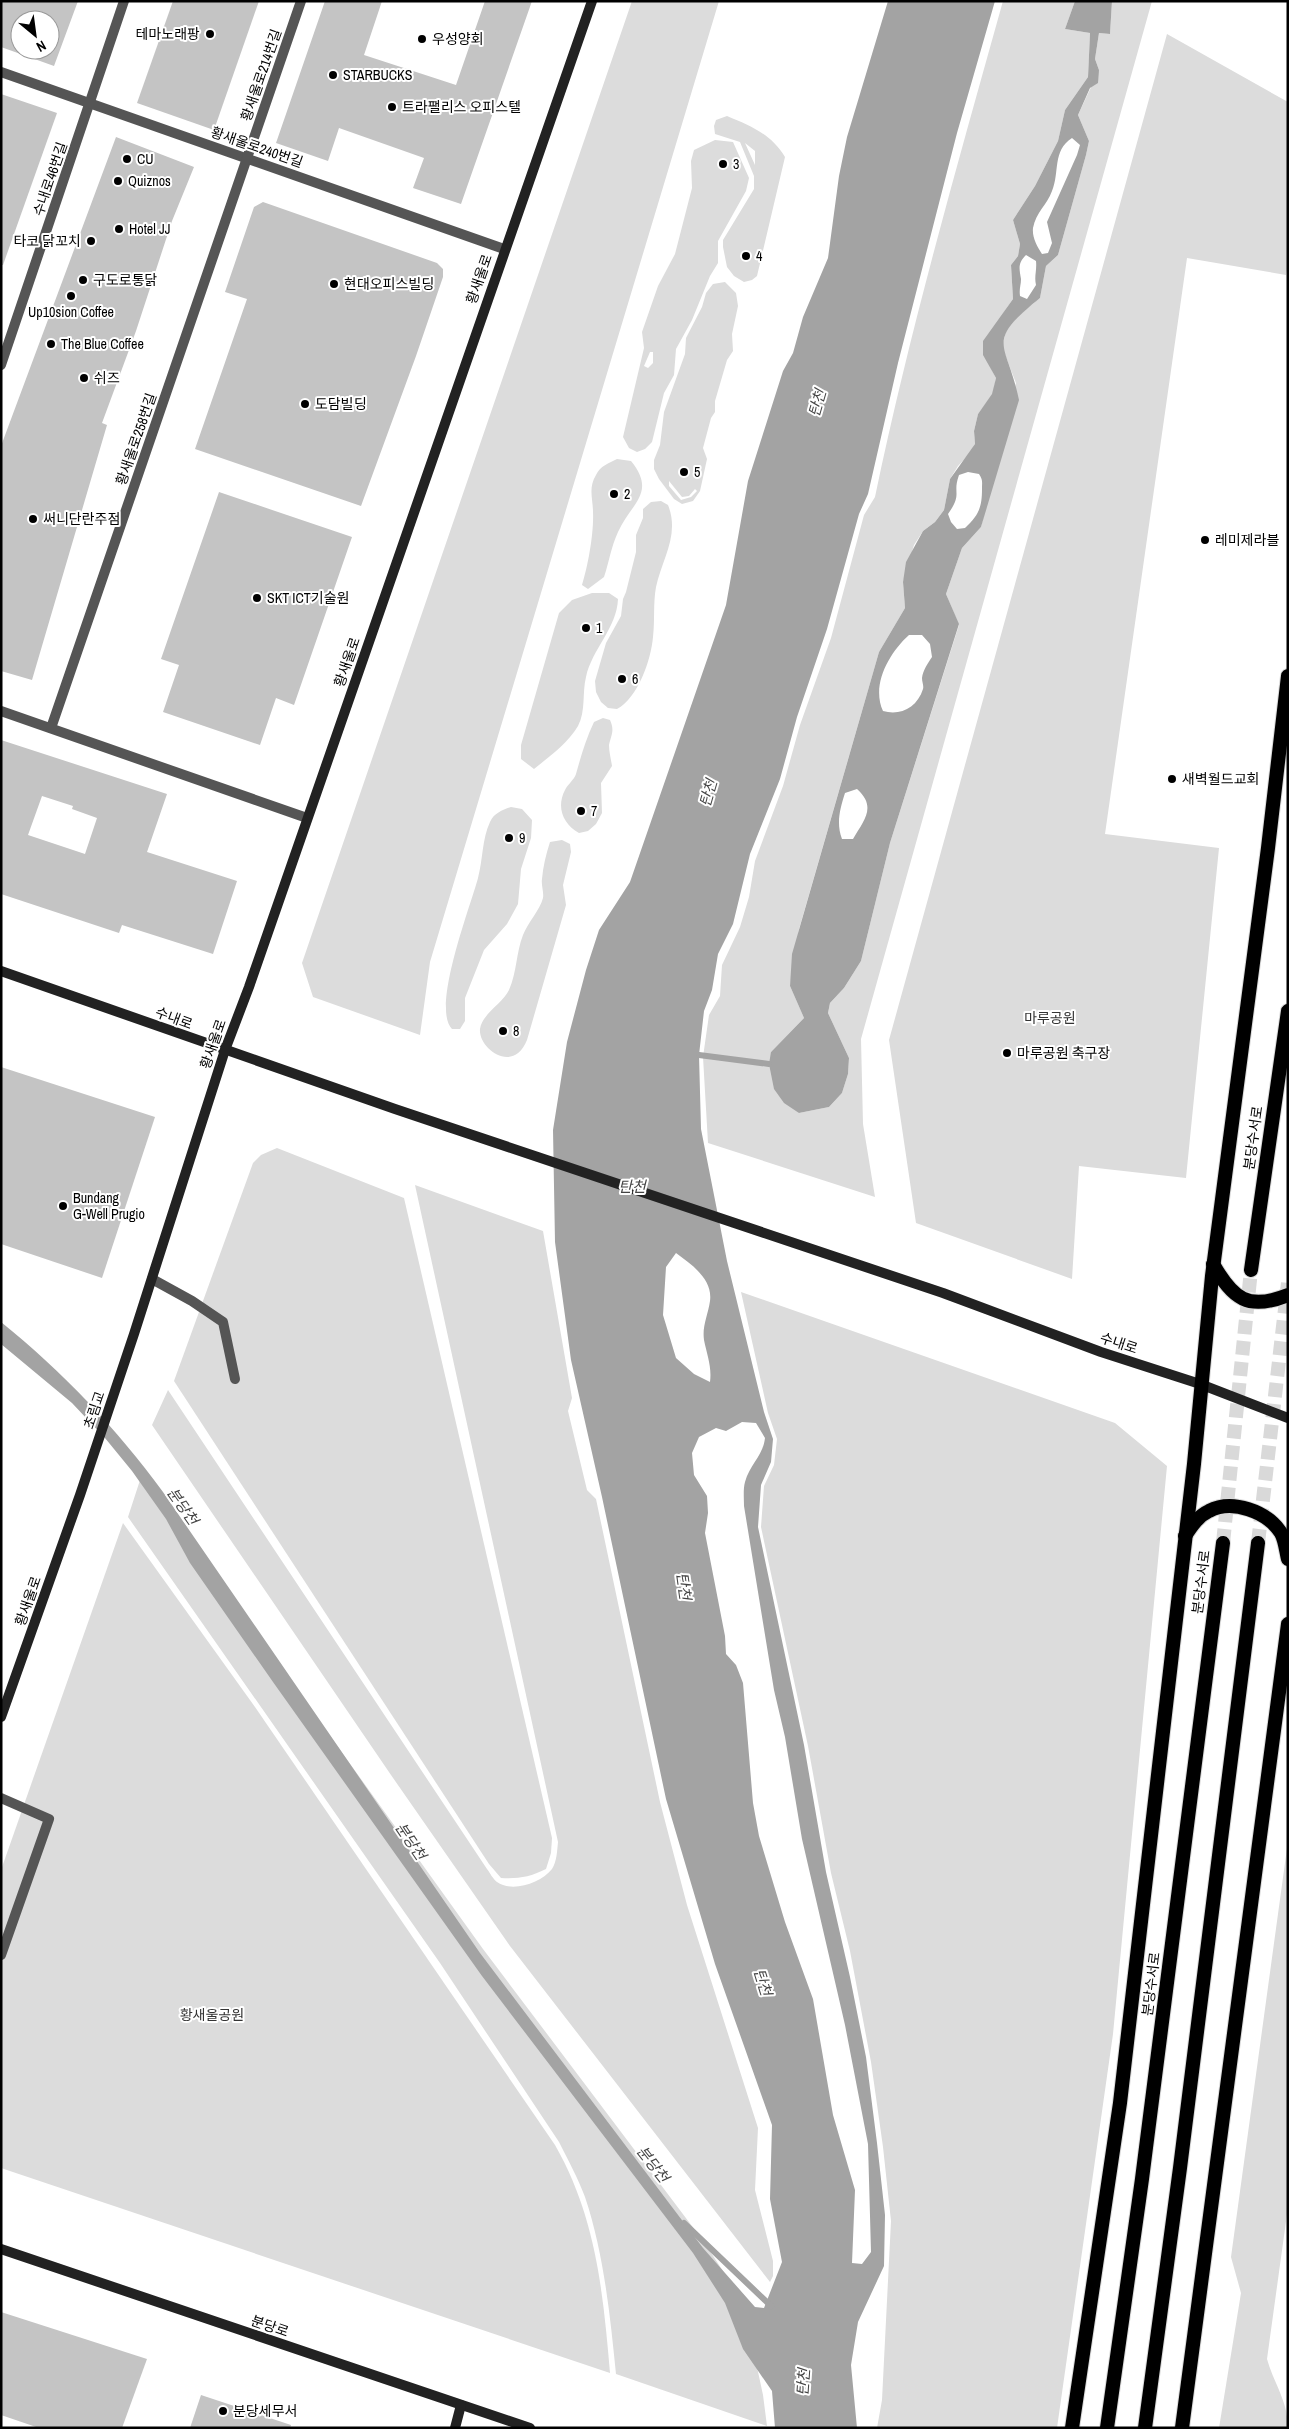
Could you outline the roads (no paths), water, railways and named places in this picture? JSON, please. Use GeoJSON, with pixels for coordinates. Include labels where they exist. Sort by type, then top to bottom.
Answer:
{"type":"FeatureCollection","features":[{"type":"Feature","properties":{"kind":"highway"},"geometry":{"type":"LineString","coordinates":[[1072,2428],[1120,2103],[1194,1464],[1200,1384],[1213,1264],[1267,858],[1288,676]]}},
{"type":"Feature","properties":{"kind":"highway","name":"분당수서로"},"geometry":{"type":"LineString","coordinates":[[1251,1270],[1288,1010]]}},
{"type":"Feature","properties":{"kind":"highway"},"geometry":{"type":"LineString","coordinates":[[1213,1264],[1224,1282],[1240,1298],[1254,1303],[1263,1303],[1288,1295]]}},
{"type":"Feature","properties":{"kind":"highway"},"geometry":{"type":"LineString","coordinates":[[1184,1538],[1195,1522],[1207,1511],[1219,1507],[1237,1506],[1253,1510],[1268,1519],[1282,1534],[1288,1559]]}},
{"type":"Feature","properties":{"kind":"highway","name":"분당수서로"},"geometry":{"type":"LineString","coordinates":[[1107,2428],[1142,2179],[1223,1543]]}},
{"type":"Feature","properties":{"kind":"highway"},"geometry":{"type":"LineString","coordinates":[[1145,2428],[1180,2168],[1258,1543]]}},
{"type":"Feature","properties":{"kind":"highway"},"geometry":{"type":"LineString","coordinates":[[1182,2428],[1288,1624]]}},
{"type":"Feature","properties":{"kind":"main road","name":"황새울로"},"geometry":{"type":"LineString","coordinates":[[134,1334],[225,1050],[592,1]]}},
{"type":"Feature","properties":{"kind":"main road","name":"수내로"},"geometry":{"type":"LineString","coordinates":[[1,971],[395,1109],[943,1292],[1101,1352],[1200,1384],[1288,1418]]}},
{"type":"Feature","properties":{"kind":"main road","name":"초림교"},"geometry":{"type":"LineString","coordinates":[[80,1495],[134,1334]]}},
{"type":"Feature","properties":{"kind":"main road","name":"황새울로"},"geometry":{"type":"LineString","coordinates":[[1,1717],[80,1495]]}},
{"type":"Feature","properties":{"kind":"main road","name":"분당로"},"geometry":{"type":"LineString","coordinates":[[1,2249],[530,2428]]}},
{"type":"Feature","properties":{"kind":"main road"},"geometry":{"type":"LineString","coordinates":[[455,2428],[461,2405]]}},
{"type":"Feature","properties":{"kind":"street","name":"수내로46번길"},"geometry":{"type":"LineString","coordinates":[[1,365],[124,1]]}},
{"type":"Feature","properties":{"kind":"street","name":"황새울로214번길"},"geometry":{"type":"LineString","coordinates":[[247,158],[302,1]]}},
{"type":"Feature","properties":{"kind":"street","name":"황새울로240번길"},"geometry":{"type":"LineString","coordinates":[[1,72],[504,249]]}},
{"type":"Feature","properties":{"kind":"street","name":"황새울로258번길"},"geometry":{"type":"LineString","coordinates":[[51,728],[247,158]]}},
{"type":"Feature","properties":{"kind":"street"},"geometry":{"type":"LineString","coordinates":[[1,711],[307,818]]}},
{"type":"Feature","properties":{"kind":"street"},"geometry":{"type":"LineString","coordinates":[[152,1279],[192,1300],[224,1322],[235,1378]]}},
{"type":"Feature","properties":{"kind":"street"},"geometry":{"type":"LineString","coordinates":[[1,1798],[49,1819],[1,1955]]}},
{"type":"Feature","properties":{"kind":"water","name":"탄천"},"geometry":{"type":"Polygon","coordinates":[[[888,1],[995,1],[957,133],[898,363],[868,494],[859,514],[827,629],[797,717],[780,779],[750,854],[733,924],[718,954],[712,990],[704,1011],[699,1055],[701,1129],[727,1261],[764,1412],[773,1439],[771,1462],[761,1485],[758,1527],[804,1745],[826,1872],[866,2057],[885,2215],[884,2266],[858,2322],[851,2365],[857,2428],[775,2428],[772,2391],[743,2349],[725,2303],[693,2253],[482,1976],[190,1563],[166,1519],[132,1471],[105,1438],[72,1403],[1,1344],[1,1322],[46,1361],[88,1402],[145,1468],[480,1953],[703,2248],[755,2307],[764,2308],[782,2262],[770,2199],[772,2125],[715,1964],[666,1799],[571,1360],[555,1242],[553,1130],[567,1042],[586,970],[599,930],[630,882],[726,605],[748,481],[783,371],[793,353],[803,317],[828,258],[839,176],[847,137],[888,1]],[[676,1253],[666,1267],[663,1315],[676,1358],[694,1374],[710,1382],[710,1366],[704,1340],[704,1325],[710,1293],[705,1279],[700,1273],[676,1253]],[[742,1422],[726,1431],[716,1428],[699,1437],[692,1453],[694,1475],[707,1496],[708,1513],[705,1533],[725,1636],[726,1654],[736,1665],[743,1683],[753,1803],[759,1836],[785,1922],[813,1999],[833,2115],[855,2190],[852,2263],[862,2264],[871,2252],[868,2144],[845,2025],[802,1839],[785,1737],[774,1690],[744,1506],[745,1482],[762,1450],[765,1438],[756,1423],[742,1422]]]}},
{"type":"Feature","properties":{"kind":"water"},"geometry":{"type":"Polygon","coordinates":[[[1075,1],[1112,1],[1110,34],[1099,33],[1095,59],[1099,70],[1098,83],[1090,88],[1078,115],[1089,141],[1058,255],[1046,266],[1040,298],[1022,313],[1005,335],[1005,354],[1019,400],[981,527],[962,548],[946,594],[959,624],[890,843],[861,961],[844,988],[830,1003],[828,1013],[849,1058],[848,1074],[842,1093],[829,1107],[799,1113],[784,1103],[774,1089],[769,1064],[771,1052],[804,1018],[790,986],[792,954],[879,652],[905,608],[903,582],[906,562],[923,531],[935,522],[944,510],[950,479],[975,444],[974,431],[978,414],[992,394],[996,378],[983,355],[983,341],[1013,299],[1011,265],[1018,256],[1020,244],[1013,220],[1035,186],[1058,141],[1065,110],[1088,77],[1090,33],[1065,29],[1075,1]],[[1072,138],[1066,143],[1059,155],[1052,191],[1034,222],[1034,239],[1042,254],[1048,253],[1052,243],[1047,222],[1080,145],[1072,138]],[[1026,255],[1020,266],[1020,296],[1027,299],[1036,285],[1036,261],[1026,255]],[[968,472],[959,475],[955,502],[948,514],[951,522],[957,529],[965,528],[974,519],[979,510],[982,495],[982,481],[979,474],[968,472]],[[909,635],[895,651],[884,670],[879,691],[883,711],[889,712],[902,711],[917,701],[923,689],[923,672],[932,657],[930,644],[922,635],[909,635]],[[857,789],[845,793],[839,816],[842,839],[853,839],[867,814],[866,802],[857,789]]]}},
{"type":"Feature","properties":{"kind":"waterway"},"geometry":{"type":"LineString","coordinates":[[699,1055],[769,1064]]}},
{"type":"Feature","properties":{"kind":"waterway","name":"분당천"},"geometry":{"type":"LineString","coordinates":[[684,2223],[771,2306]]}},
{"type":"Feature","properties":{"kind":"tunnel"},"geometry":{"type":"LineString","coordinates":[[1223,1543],[1251,1270]]}},
{"type":"Feature","properties":{"kind":"tunnel"},"geometry":{"type":"LineString","coordinates":[[1258,1543],[1288,1283]]}},
{"type":"Feature","properties":{"kind":"place","name":"테마노래팡"},"geometry":{"type":"Point","coordinates":[210,34]}},
{"type":"Feature","properties":{"kind":"place","name":"우성양회"},"geometry":{"type":"Point","coordinates":[422,39]}},
{"type":"Feature","properties":{"kind":"place","name":"STARBUCKS"},"geometry":{"type":"Point","coordinates":[333,75]}},
{"type":"Feature","properties":{"kind":"place","name":"트라팰리스 오피스텔"},"geometry":{"type":"Point","coordinates":[392,107]}},
{"type":"Feature","properties":{"kind":"place","name":"CU"},"geometry":{"type":"Point","coordinates":[127,159]}},
{"type":"Feature","properties":{"kind":"place","name":"3"},"geometry":{"type":"Point","coordinates":[723,164]}},
{"type":"Feature","properties":{"kind":"place","name":"Quiznos"},"geometry":{"type":"Point","coordinates":[118,181]}},
{"type":"Feature","properties":{"kind":"place","name":"Hotel JJ"},"geometry":{"type":"Point","coordinates":[119,229]}},
{"type":"Feature","properties":{"kind":"place","name":"타코 닭꼬치"},"geometry":{"type":"Point","coordinates":[91,241]}},
{"type":"Feature","properties":{"kind":"place","name":"4"},"geometry":{"type":"Point","coordinates":[746,256]}},
{"type":"Feature","properties":{"kind":"place","name":"구도로통닭"},"geometry":{"type":"Point","coordinates":[83,280]}},
{"type":"Feature","properties":{"kind":"place","name":"현대오피스빌딩"},"geometry":{"type":"Point","coordinates":[334,284]}},
{"type":"Feature","properties":{"kind":"place","name":"Up10sion Coffee"},"geometry":{"type":"Point","coordinates":[71,296]}},
{"type":"Feature","properties":{"kind":"place","name":"The Blue Coffee"},"geometry":{"type":"Point","coordinates":[51,344]}},
{"type":"Feature","properties":{"kind":"place","name":"쉬즈"},"geometry":{"type":"Point","coordinates":[84,378]}},
{"type":"Feature","properties":{"kind":"place","name":"도담빌딩"},"geometry":{"type":"Point","coordinates":[305,404]}},
{"type":"Feature","properties":{"kind":"place","name":"5"},"geometry":{"type":"Point","coordinates":[684,472]}},
{"type":"Feature","properties":{"kind":"place","name":"2"},"geometry":{"type":"Point","coordinates":[614,494]}},
{"type":"Feature","properties":{"kind":"place","name":"써니단란주점"},"geometry":{"type":"Point","coordinates":[33,519]}},
{"type":"Feature","properties":{"kind":"place","name":"레미제라블"},"geometry":{"type":"Point","coordinates":[1205,540]}},
{"type":"Feature","properties":{"kind":"place","name":"SKT ICT기술원"},"geometry":{"type":"Point","coordinates":[257,598]}},
{"type":"Feature","properties":{"kind":"place","name":"1"},"geometry":{"type":"Point","coordinates":[586,628]}},
{"type":"Feature","properties":{"kind":"place","name":"6"},"geometry":{"type":"Point","coordinates":[622,679]}},
{"type":"Feature","properties":{"kind":"place","name":"새벽월드교회"},"geometry":{"type":"Point","coordinates":[1172,779]}},
{"type":"Feature","properties":{"kind":"place","name":"7"},"geometry":{"type":"Point","coordinates":[581,811]}},
{"type":"Feature","properties":{"kind":"place","name":"9"},"geometry":{"type":"Point","coordinates":[509,838]}},
{"type":"Feature","properties":{"kind":"place","name":"8"},"geometry":{"type":"Point","coordinates":[503,1031]}},
{"type":"Feature","properties":{"kind":"place","name":"마루공원 축구장"},"geometry":{"type":"Point","coordinates":[1007,1053]}},
{"type":"Feature","properties":{"kind":"place","name":"Bundang G-Well Prugio"},"geometry":{"type":"Point","coordinates":[63,1206]}},
{"type":"Feature","properties":{"kind":"place","name":"분당세무서"},"geometry":{"type":"Point","coordinates":[223,2411]}},
{"type":"Feature","properties":{"kind":"park label","name":"마루공원"},"geometry":{"type":"Point","coordinates":[1050,1018]}},
{"type":"Feature","properties":{"kind":"park label","name":"황새울공원"},"geometry":{"type":"Point","coordinates":[212,2015]}}]}
